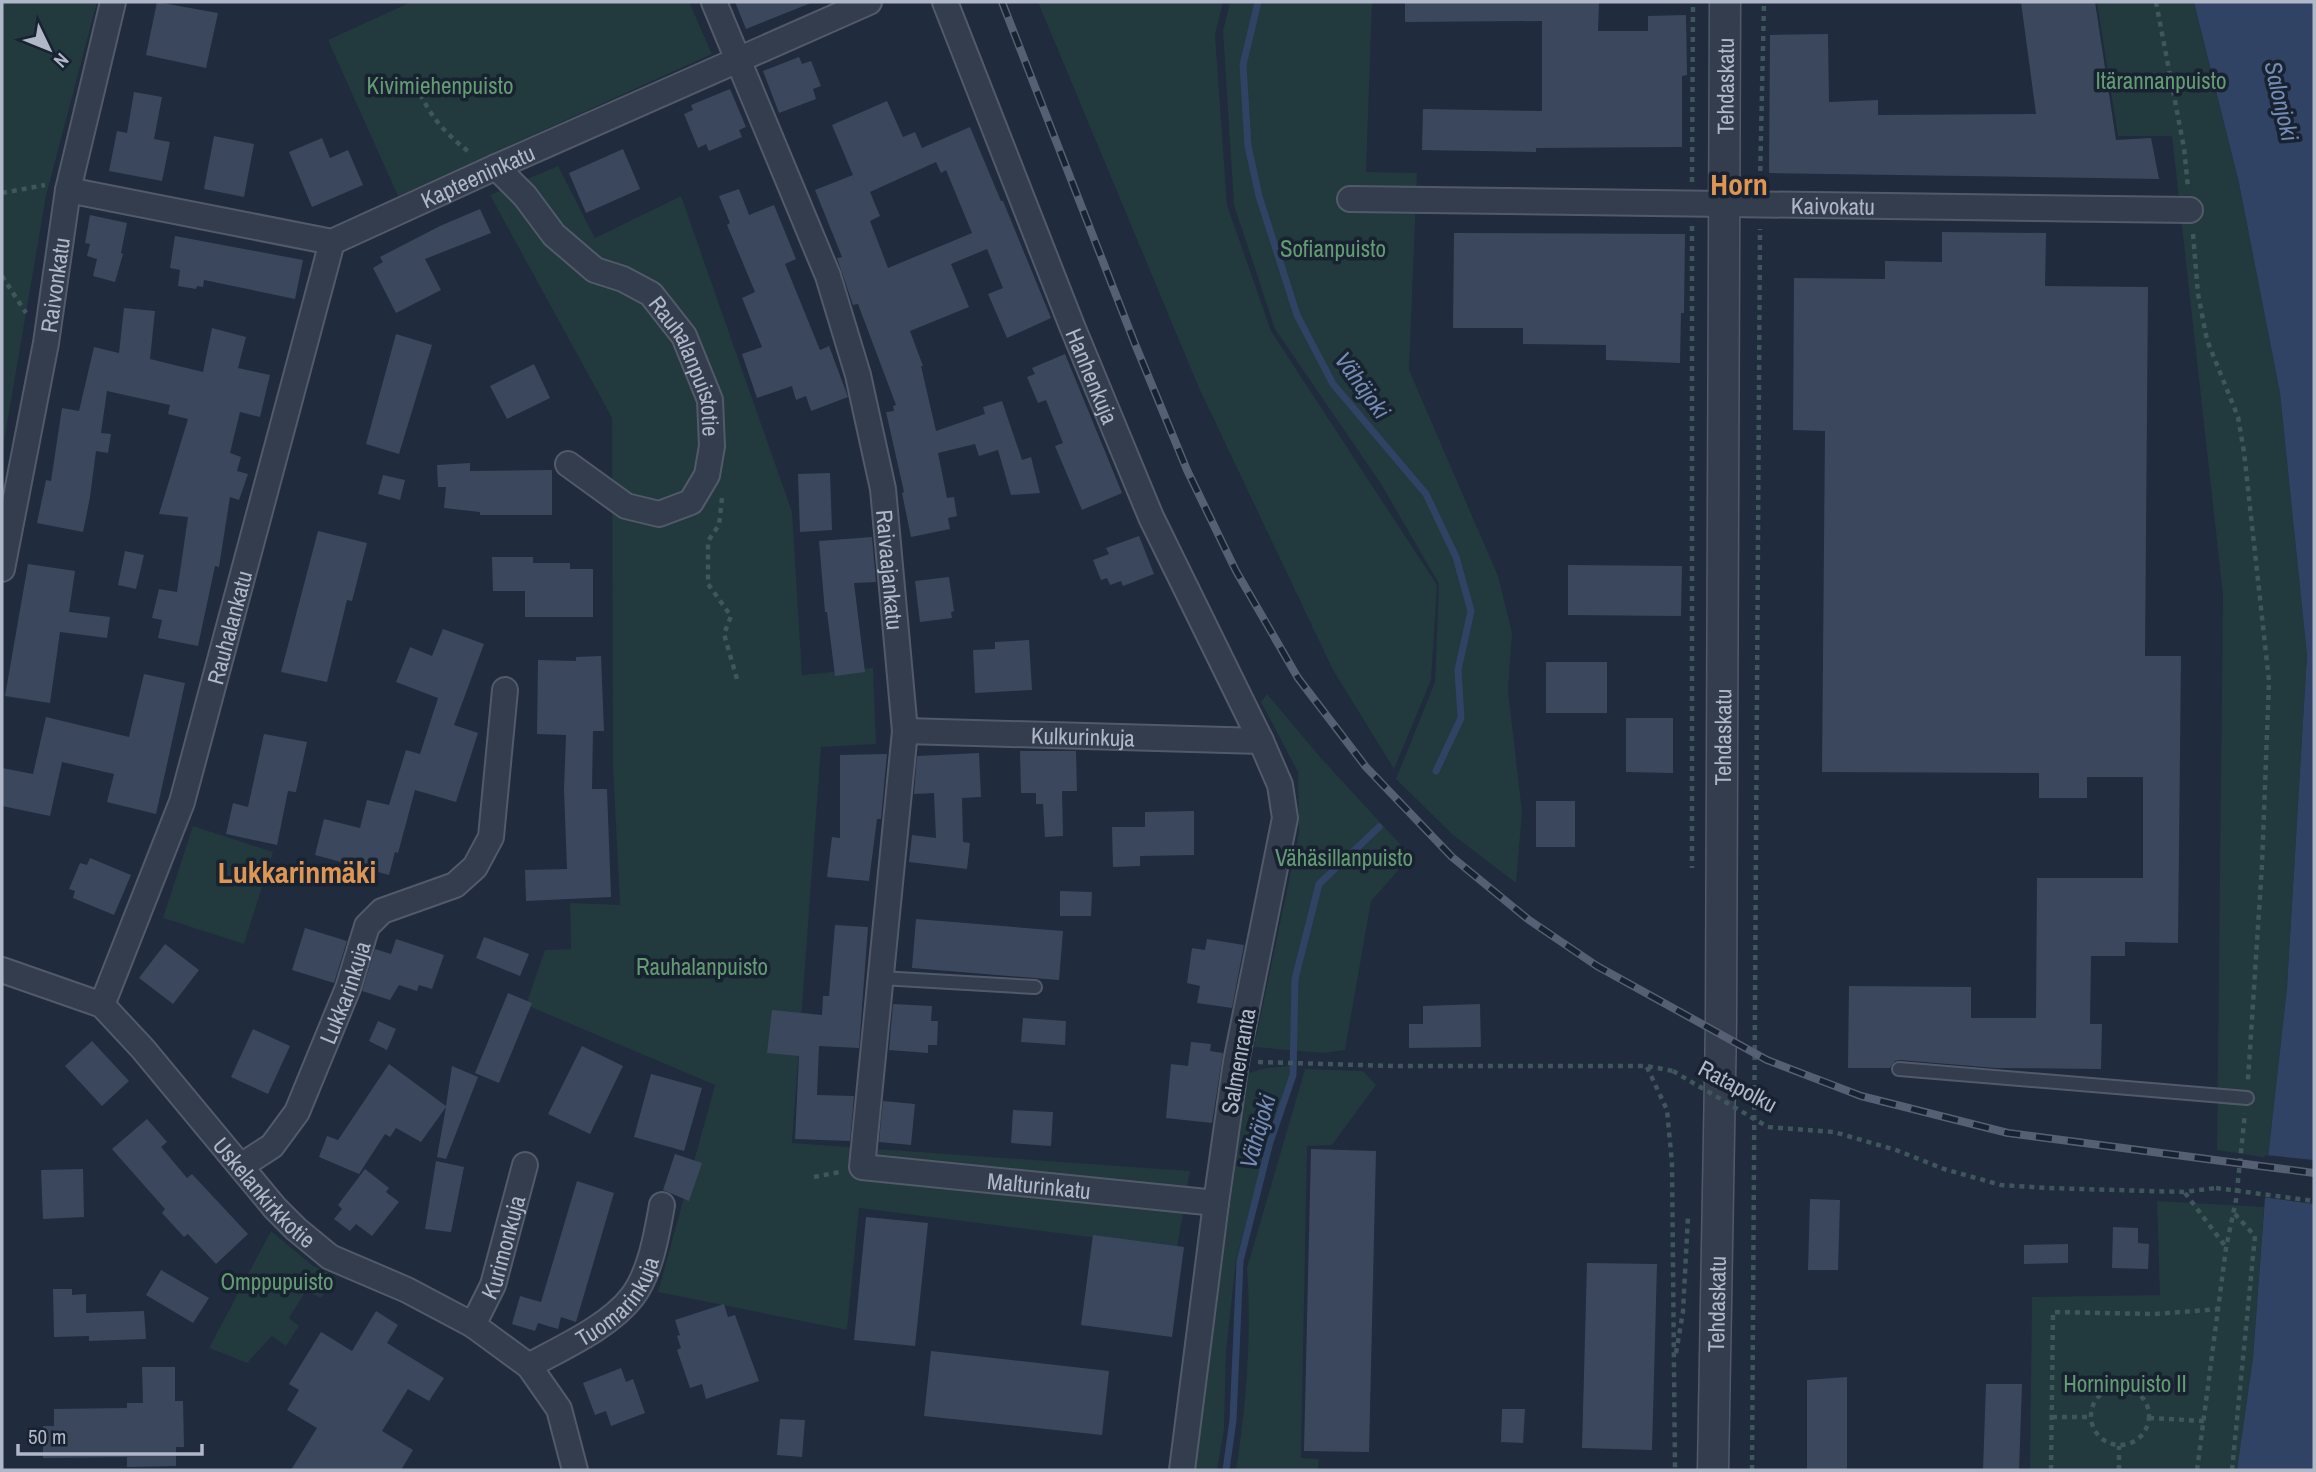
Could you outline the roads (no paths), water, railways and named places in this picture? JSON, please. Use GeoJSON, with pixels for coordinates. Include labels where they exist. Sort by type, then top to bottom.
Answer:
{"type":"FeatureCollection","features":[{"type":"Feature","properties":{"kind":"street","name":"Raivonkatu"},"geometry":{"type":"LineString","coordinates":[[2,569],[46,343],[60,187],[113,2]]}},
{"type":"Feature","properties":{"kind":"street","name":"Raivaajankatu"},"geometry":{"type":"LineString","coordinates":[[714,2],[828,276],[858,375],[883,489],[905,731],[862,1167]]}},
{"type":"Feature","properties":{"kind":"street","name":"Kapteeninkatu"},"geometry":{"type":"LineString","coordinates":[[332,242],[738,58],[869,2]]}},
{"type":"Feature","properties":{"kind":"street","name":"Hanhenkuja"},"geometry":{"type":"LineString","coordinates":[[945,2],[1072,326],[1151,517],[1261,741]]}},
{"type":"Feature","properties":{"kind":"street","name":"Tehdaskatu"},"geometry":{"type":"LineString","coordinates":[[1713,1470],[1721,1010],[1725,2]]}},
{"type":"Feature","properties":{"kind":"street","name":"Rauhalanpuistotie"},"geometry":{"type":"LineString","coordinates":[[496,167],[525,196],[554,235],[594,270],[623,279],[651,294],[684,336],[710,400],[712,446],[707,475],[691,502],[659,514],[626,506],[568,464]]}},
{"type":"Feature","properties":{"kind":"street"},"geometry":{"type":"LineString","coordinates":[[60,187],[332,242]]}},
{"type":"Feature","properties":{"kind":"street","name":"Kaivokatu"},"geometry":{"type":"LineString","coordinates":[[1350,199],[1759,206],[2190,209]]}},
{"type":"Feature","properties":{"kind":"street","name":"Rauhalankatu"},"geometry":{"type":"LineString","coordinates":[[102,1005],[182,802],[332,242]]}},
{"type":"Feature","properties":{"kind":"street","name":"Lukkarinkuja"},"geometry":{"type":"LineString","coordinates":[[241,1166],[272,1146],[297,1112],[348,988],[368,926],[382,911],[455,886],[475,867],[491,837],[505,690]]}},
{"type":"Feature","properties":{"kind":"street","name":"Kulkurinkuja"},"geometry":{"type":"LineString","coordinates":[[905,731],[1261,741]]}},
{"type":"Feature","properties":{"kind":"street","name":"Salmenranta"},"geometry":{"type":"LineString","coordinates":[[1182,1470],[1236,1062],[1284,818],[1280,785],[1261,741]]}},
{"type":"Feature","properties":{"kind":"street","name":"Uskelankirkkotie"},"geometry":{"type":"LineString","coordinates":[[2,970],[102,1005],[143,1049],[275,1208],[330,1257],[407,1290],[473,1325],[529,1366],[559,1409],[575,1470]]}},
{"type":"Feature","properties":{"kind":"street","name":"Kurimonkuja"},"geometry":{"type":"LineString","coordinates":[[473,1325],[493,1285],[525,1165]]}},
{"type":"Feature","properties":{"kind":"street","name":"Malturinkatu"},"geometry":{"type":"LineString","coordinates":[[862,1167],[1216,1203]]}},
{"type":"Feature","properties":{"kind":"street","name":"Tuomarinkuja"},"geometry":{"type":"LineString","coordinates":[[529,1366],[608,1319],[633,1297],[656,1240],[662,1205]]}},
{"type":"Feature","properties":{"kind":"lane"},"geometry":{"type":"LineString","coordinates":[[881,978],[1035,987]]}},
{"type":"Feature","properties":{"kind":"lane"},"geometry":{"type":"LineString","coordinates":[[1899,1069],[2247,1098]]}},
{"type":"Feature","properties":{"kind":"water","name":"Salonjoki"},"geometry":{"type":"Polygon","coordinates":[[[2194,2],[2313,2],[2314,8],[2314,1470],[2237,1470],[2253,1358],[2268,1158],[2287,988],[2307,655],[2280,393],[2239,183],[2194,2]]]}},
{"type":"Feature","properties":{"kind":"waterway","name":"Vähäjoki"},"geometry":{"type":"LineString","coordinates":[[1258,2],[1243,65],[1248,146],[1259,196],[1297,315],[1333,384],[1426,494],[1456,557],[1471,611],[1458,670],[1461,718],[1436,771]]}},
{"type":"Feature","properties":{"kind":"waterway","name":"Vähäjoki"},"geometry":{"type":"LineString","coordinates":[[1226,1470],[1233,1420],[1240,1261],[1270,1142],[1293,1075],[1295,979],[1319,884],[1379,827]]}},
{"type":"Feature","properties":{"kind":"railway"},"geometry":{"type":"LineString","coordinates":[[1002,2],[1135,344],[1187,470],[1236,571],[1298,678],[1366,767],[1452,857],[1529,920],[1597,966],[1767,1060],[1861,1096],[2008,1133],[2314,1173]]}},
{"type":"Feature","properties":{"kind":"district","name":"Horn"},"geometry":{"type":"Point","coordinates":[1739,184]}},
{"type":"Feature","properties":{"kind":"district","name":"Lukkarinmäki"},"geometry":{"type":"Point","coordinates":[297,872]}},
{"type":"Feature","properties":{"kind":"park label","name":"Itärannanpuisto"},"geometry":{"type":"Point","coordinates":[2161,80]}},
{"type":"Feature","properties":{"kind":"park label","name":"Kivimiehenpuisto"},"geometry":{"type":"Point","coordinates":[440,85]}},
{"type":"Feature","properties":{"kind":"park label","name":"Sofianpuisto"},"geometry":{"type":"Point","coordinates":[1333,248]}},
{"type":"Feature","properties":{"kind":"park label","name":"Vähäsillanpuisto"},"geometry":{"type":"Point","coordinates":[1344,857]}},
{"type":"Feature","properties":{"kind":"park label","name":"Rauhalanpuisto"},"geometry":{"type":"Point","coordinates":[702,966]}},
{"type":"Feature","properties":{"kind":"park label","name":"Omppupuisto"},"geometry":{"type":"Point","coordinates":[277,1281]}},
{"type":"Feature","properties":{"kind":"park label","name":"Horninpuisto II"},"geometry":{"type":"Point","coordinates":[2125,1383]}}]}
